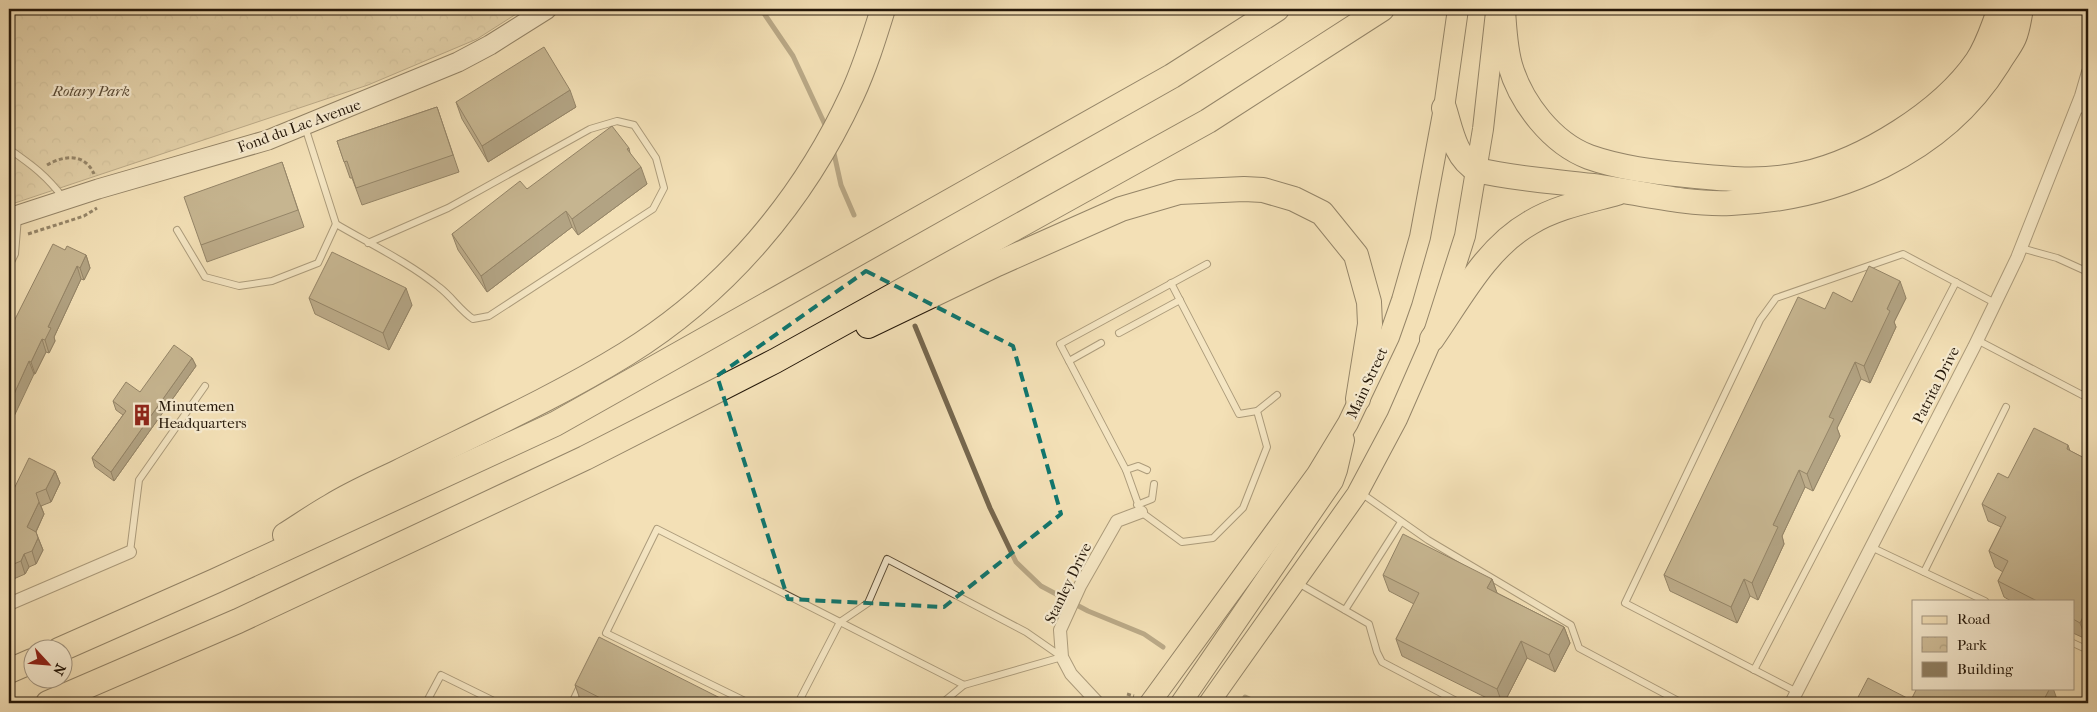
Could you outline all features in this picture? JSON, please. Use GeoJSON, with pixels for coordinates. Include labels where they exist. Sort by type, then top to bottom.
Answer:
{"type":"FeatureCollection","features":[{"type":"Feature","properties":{"kind":"highway"},"geometry":{"type":"LineString","coordinates":[[215,581],[331,505],[560,391],[626,354],[680,316],[721,281],[762,238],[805,180],[822,152],[864,64],[883,9]]}},
{"type":"Feature","properties":{"kind":"highway"},"geometry":{"type":"LineString","coordinates":[[72,644],[215,581],[555,424],[1172,76],[1277,9]]}},
{"type":"Feature","properties":{"kind":"highway"},"geometry":{"type":"LineString","coordinates":[[48,703],[238,621],[585,458],[775,361],[1208,121],[1382,9]]}},
{"type":"Feature","properties":{"kind":"highway"},"geometry":{"type":"LineString","coordinates":[[1503,9],[1510,66],[1522,94],[1543,123],[1560,139],[1588,156],[1610,163],[1661,173],[1736,180],[1765,179],[1803,174],[1852,158],[1910,126],[1950,92],[1969,72],[1986,46],[2000,9]]}},
{"type":"Feature","properties":{"kind":"highway"},"geometry":{"type":"LineString","coordinates":[[1444,108],[1460,156],[1467,165],[1477,170],[1626,190],[1684,200],[1730,203],[1796,195],[1829,187],[1875,170],[1910,151],[1950,122],[1983,88],[2014,38],[2021,9]]}},
{"type":"Feature","properties":{"kind":"highway"},"geometry":{"type":"LineString","coordinates":[[775,361],[870,325],[998,264],[1121,209],[1179,192],[1263,190],[1294,198],[1322,213],[1356,254],[1369,302],[1370,324],[1358,399]]}},
{"type":"Feature","properties":{"kind":"highway"},"geometry":{"type":"LineString","coordinates":[[1432,339],[1491,255],[1520,229],[1558,210],[1626,190]]}},
{"type":"Feature","properties":{"kind":"highway"},"geometry":{"type":"LineString","coordinates":[[9,671],[22,665]]}},
{"type":"Feature","properties":{"kind":"main road","name":"Main Street"},"geometry":{"type":"LineString","coordinates":[[1150,703],[1317,474],[1348,423],[1389,337],[1420,237],[1444,108],[1458,9]]}},
{"type":"Feature","properties":{"kind":"main road"},"geometry":{"type":"LineString","coordinates":[[1209,703],[1296,582],[1358,491],[1397,419],[1432,339],[1465,236],[1483,129],[1497,9]]}},
{"type":"Feature","properties":{"kind":"main road"},"geometry":{"type":"LineString","coordinates":[[1181,703],[1333,481],[1348,423]]}},
{"type":"Feature","properties":{"kind":"street","name":"Fond du Lac Avenue"},"geometry":{"type":"LineString","coordinates":[[13,217],[268,140],[304,126],[458,62],[490,45],[547,9]]}},
{"type":"Feature","properties":{"kind":"street","name":"Patrita Drive"},"geometry":{"type":"LineString","coordinates":[[1794,697],[1977,340],[2021,248],[2082,110],[2088,72]]}},
{"type":"Feature","properties":{"kind":"street","name":"Stanley Drive"},"geometry":{"type":"LineString","coordinates":[[1098,703],[1071,674],[1062,657],[1060,636],[1064,621],[1080,586],[1117,521],[1139,509]]}},
{"type":"Feature","properties":{"kind":"street"},"geometry":{"type":"LineString","coordinates":[[9,604],[130,552]]}},
{"type":"Feature","properties":{"kind":"lane"},"geometry":{"type":"LineString","coordinates":[[304,126],[336,224],[434,284],[473,320],[490,316],[653,209],[664,188],[656,158],[634,125],[617,121],[590,130],[448,208],[368,243]]}},
{"type":"Feature","properties":{"kind":"lane"},"geometry":{"type":"LineString","coordinates":[[9,149],[40,170],[65,200]]}},
{"type":"Feature","properties":{"kind":"lane"},"geometry":{"type":"LineString","coordinates":[[9,266],[15,254],[16,238],[13,217]]}},
{"type":"Feature","properties":{"kind":"lane"},"geometry":{"type":"LineString","coordinates":[[177,230],[205,277],[239,286],[272,281],[318,263],[336,224]]}},
{"type":"Feature","properties":{"kind":"lane"},"geometry":{"type":"LineString","coordinates":[[2021,248],[2057,258],[2088,272]]}},
{"type":"Feature","properties":{"kind":"lane"},"geometry":{"type":"LineString","coordinates":[[1794,697],[1754,670],[1625,603],[1760,320],[1776,298],[1902,254],[1995,303]]}},
{"type":"Feature","properties":{"kind":"lane"},"geometry":{"type":"LineString","coordinates":[[1207,264],[1060,344],[1126,470],[1139,509],[1182,542],[1213,538],[1243,508],[1267,447],[1257,411]]}},
{"type":"Feature","properties":{"kind":"lane"},"geometry":{"type":"LineString","coordinates":[[1754,670],[1956,282]]}},
{"type":"Feature","properties":{"kind":"lane"},"geometry":{"type":"LineString","coordinates":[[1171,283],[1239,414],[1257,411],[1278,396]]}},
{"type":"Feature","properties":{"kind":"lane"},"geometry":{"type":"LineString","coordinates":[[1119,334],[1180,300]]}},
{"type":"Feature","properties":{"kind":"lane"},"geometry":{"type":"LineString","coordinates":[[1977,340],[2088,398]]}},
{"type":"Feature","properties":{"kind":"lane"},"geometry":{"type":"LineString","coordinates":[[1069,361],[1101,343]]}},
{"type":"Feature","properties":{"kind":"lane"},"geometry":{"type":"LineString","coordinates":[[130,552],[139,480],[205,386]]}},
{"type":"Feature","properties":{"kind":"lane"},"geometry":{"type":"LineString","coordinates":[[1924,572],[2006,407]]}},
{"type":"Feature","properties":{"kind":"lane"},"geometry":{"type":"LineString","coordinates":[[1126,470],[1138,466],[1147,470]]}},
{"type":"Feature","properties":{"kind":"lane"},"geometry":{"type":"LineString","coordinates":[[1139,509],[1152,499],[1154,484]]}},
{"type":"Feature","properties":{"kind":"lane"},"geometry":{"type":"LineString","coordinates":[[1358,491],[1428,540],[1571,625],[1579,648],[1682,703]]}},
{"type":"Feature","properties":{"kind":"lane"},"geometry":{"type":"LineString","coordinates":[[1345,610],[1401,522]]}},
{"type":"Feature","properties":{"kind":"lane"},"geometry":{"type":"LineString","coordinates":[[602,642],[657,529],[964,685]]}},
{"type":"Feature","properties":{"kind":"lane"},"geometry":{"type":"LineString","coordinates":[[1871,547],[1983,600]]}},
{"type":"Feature","properties":{"kind":"lane"},"geometry":{"type":"LineString","coordinates":[[798,703],[840,622],[868,603],[887,559],[1026,632],[1062,657]]}},
{"type":"Feature","properties":{"kind":"lane"},"geometry":{"type":"LineString","coordinates":[[1296,582],[1369,624],[1382,662],[1460,703]]}},
{"type":"Feature","properties":{"kind":"lane"},"geometry":{"type":"LineString","coordinates":[[606,633],[749,703]]}},
{"type":"Feature","properties":{"kind":"lane"},"geometry":{"type":"LineString","coordinates":[[2074,643],[2088,650]]}},
{"type":"Feature","properties":{"kind":"lane"},"geometry":{"type":"LineString","coordinates":[[942,703],[964,685],[1062,657]]}},
{"type":"Feature","properties":{"kind":"lane"},"geometry":{"type":"LineString","coordinates":[[426,703],[440,675],[498,703]]}},
{"type":"Feature","properties":{"kind":"lane"},"geometry":{"type":"LineString","coordinates":[[572,703],[584,677]]}},
{"type":"Feature","properties":{"kind":"path"},"geometry":{"type":"LineString","coordinates":[[40,170],[60,159],[78,157],[85,161],[93,171],[96,179]]}},
{"type":"Feature","properties":{"kind":"path"},"geometry":{"type":"LineString","coordinates":[[16,238],[84,216],[101,204]]}},
{"type":"Feature","properties":{"kind":"highlighted area"},"geometry":{"type":"Polygon","coordinates":[[[866,271],[1013,346],[1061,514],[944,607],[788,599],[717,376],[866,271]]]}},
{"type":"Feature","properties":{"kind":"green space","name":"Rotary Park"},"geometry":{"type":"Polygon","coordinates":[[[9,9],[524,9],[477,39],[368,85],[9,205],[9,9]]]}},
{"type":"Feature","properties":{"kind":"building"},"geometry":{"type":"Polygon","coordinates":[[[544,47],[570,90],[482,146],[456,102],[544,47]]]}},
{"type":"Feature","properties":{"kind":"building"},"geometry":{"type":"Polygon","coordinates":[[[437,107],[453,155],[356,188],[347,161],[344,162],[337,141],[437,107]]]}},
{"type":"Feature","properties":{"kind":"building"},"geometry":{"type":"Polygon","coordinates":[[[612,126],[641,167],[572,219],[566,211],[481,276],[452,234],[520,181],[527,189],[612,126]]]}},
{"type":"Feature","properties":{"kind":"building"},"geometry":{"type":"Polygon","coordinates":[[[282,162],[298,210],[201,245],[184,197],[282,162]]]}},
{"type":"Feature","properties":{"kind":"building"},"geometry":{"type":"Polygon","coordinates":[[[53,244],[65,250],[67,246],[86,255],[80,268],[77,266],[48,327],[51,328],[45,340],[42,339],[31,362],[29,361],[9,405],[9,331],[53,244]]]}},
{"type":"Feature","properties":{"kind":"building"},"geometry":{"type":"Polygon","coordinates":[[[332,252],[406,288],[383,333],[309,298],[332,252]]]}},
{"type":"Feature","properties":{"kind":"building"},"geometry":{"type":"Polygon","coordinates":[[[1869,266],[1900,281],[1887,309],[1890,311],[1864,366],[1855,362],[1829,417],[1834,419],[1807,474],[1799,470],[1773,525],[1778,527],[1752,583],[1744,579],[1731,607],[1664,575],[1798,297],[1825,309],[1833,292],[1852,302],[1869,266]]]}},
{"type":"Feature","properties":{"kind":"building","name":"Minutemen Headquarters"},"geometry":{"type":"Polygon","coordinates":[[[174,345],[192,358],[111,472],[92,458],[126,411],[113,401],[126,382],[140,392],[174,345]]]}},
{"type":"Feature","properties":{"kind":"building"},"geometry":{"type":"Polygon","coordinates":[[[2034,428],[2068,445],[2067,449],[2088,460],[2088,607],[2080,623],[2074,620],[2074,600],[2035,600],[1998,581],[2008,561],[1989,551],[2006,517],[1982,504],[1998,473],[2008,478],[2034,428]]]}},
{"type":"Feature","properties":{"kind":"building"},"geometry":{"type":"Polygon","coordinates":[[[29,458],[55,471],[46,489],[36,493],[39,502],[27,527],[36,532],[38,538],[32,551],[24,554],[21,561],[9,566],[9,499],[29,458]]]}},
{"type":"Feature","properties":{"kind":"building"},"geometry":{"type":"Polygon","coordinates":[[[1403,534],[1492,579],[1487,588],[1564,627],[1549,655],[1521,641],[1497,689],[1396,639],[1419,593],[1383,575],[1403,534]]]}},
{"type":"Feature","properties":{"kind":"building"},"geometry":{"type":"Polygon","coordinates":[[[599,637],[730,703],[610,703],[575,685],[599,637]]]}},
{"type":"Feature","properties":{"kind":"building"},"geometry":{"type":"Polygon","coordinates":[[[1868,678],[1911,700],[1916,690],[2049,690],[2042,703],[1855,703],[1868,678]]]}},
{"type":"Feature","properties":{"kind":"waterway"},"geometry":{"type":"LineString","coordinates":[[761,9],[793,56],[827,129]]}},
{"type":"Feature","properties":{"kind":"waterway"},"geometry":{"type":"LineString","coordinates":[[833,149],[841,185],[854,215]]}},
{"type":"Feature","properties":{"kind":"waterway"},"geometry":{"type":"LineString","coordinates":[[915,326],[990,508],[1016,562],[1041,586],[1088,611],[1144,634],[1163,647]]}},
{"type":"Feature","properties":{"kind":"waterway"},"geometry":{"type":"LineString","coordinates":[[1245,697],[1258,703]]}},
{"type":"Feature","properties":{"kind":"place","name":"Minutemen Headquarters"},"geometry":{"type":"Point","coordinates":[142,415]}}]}
